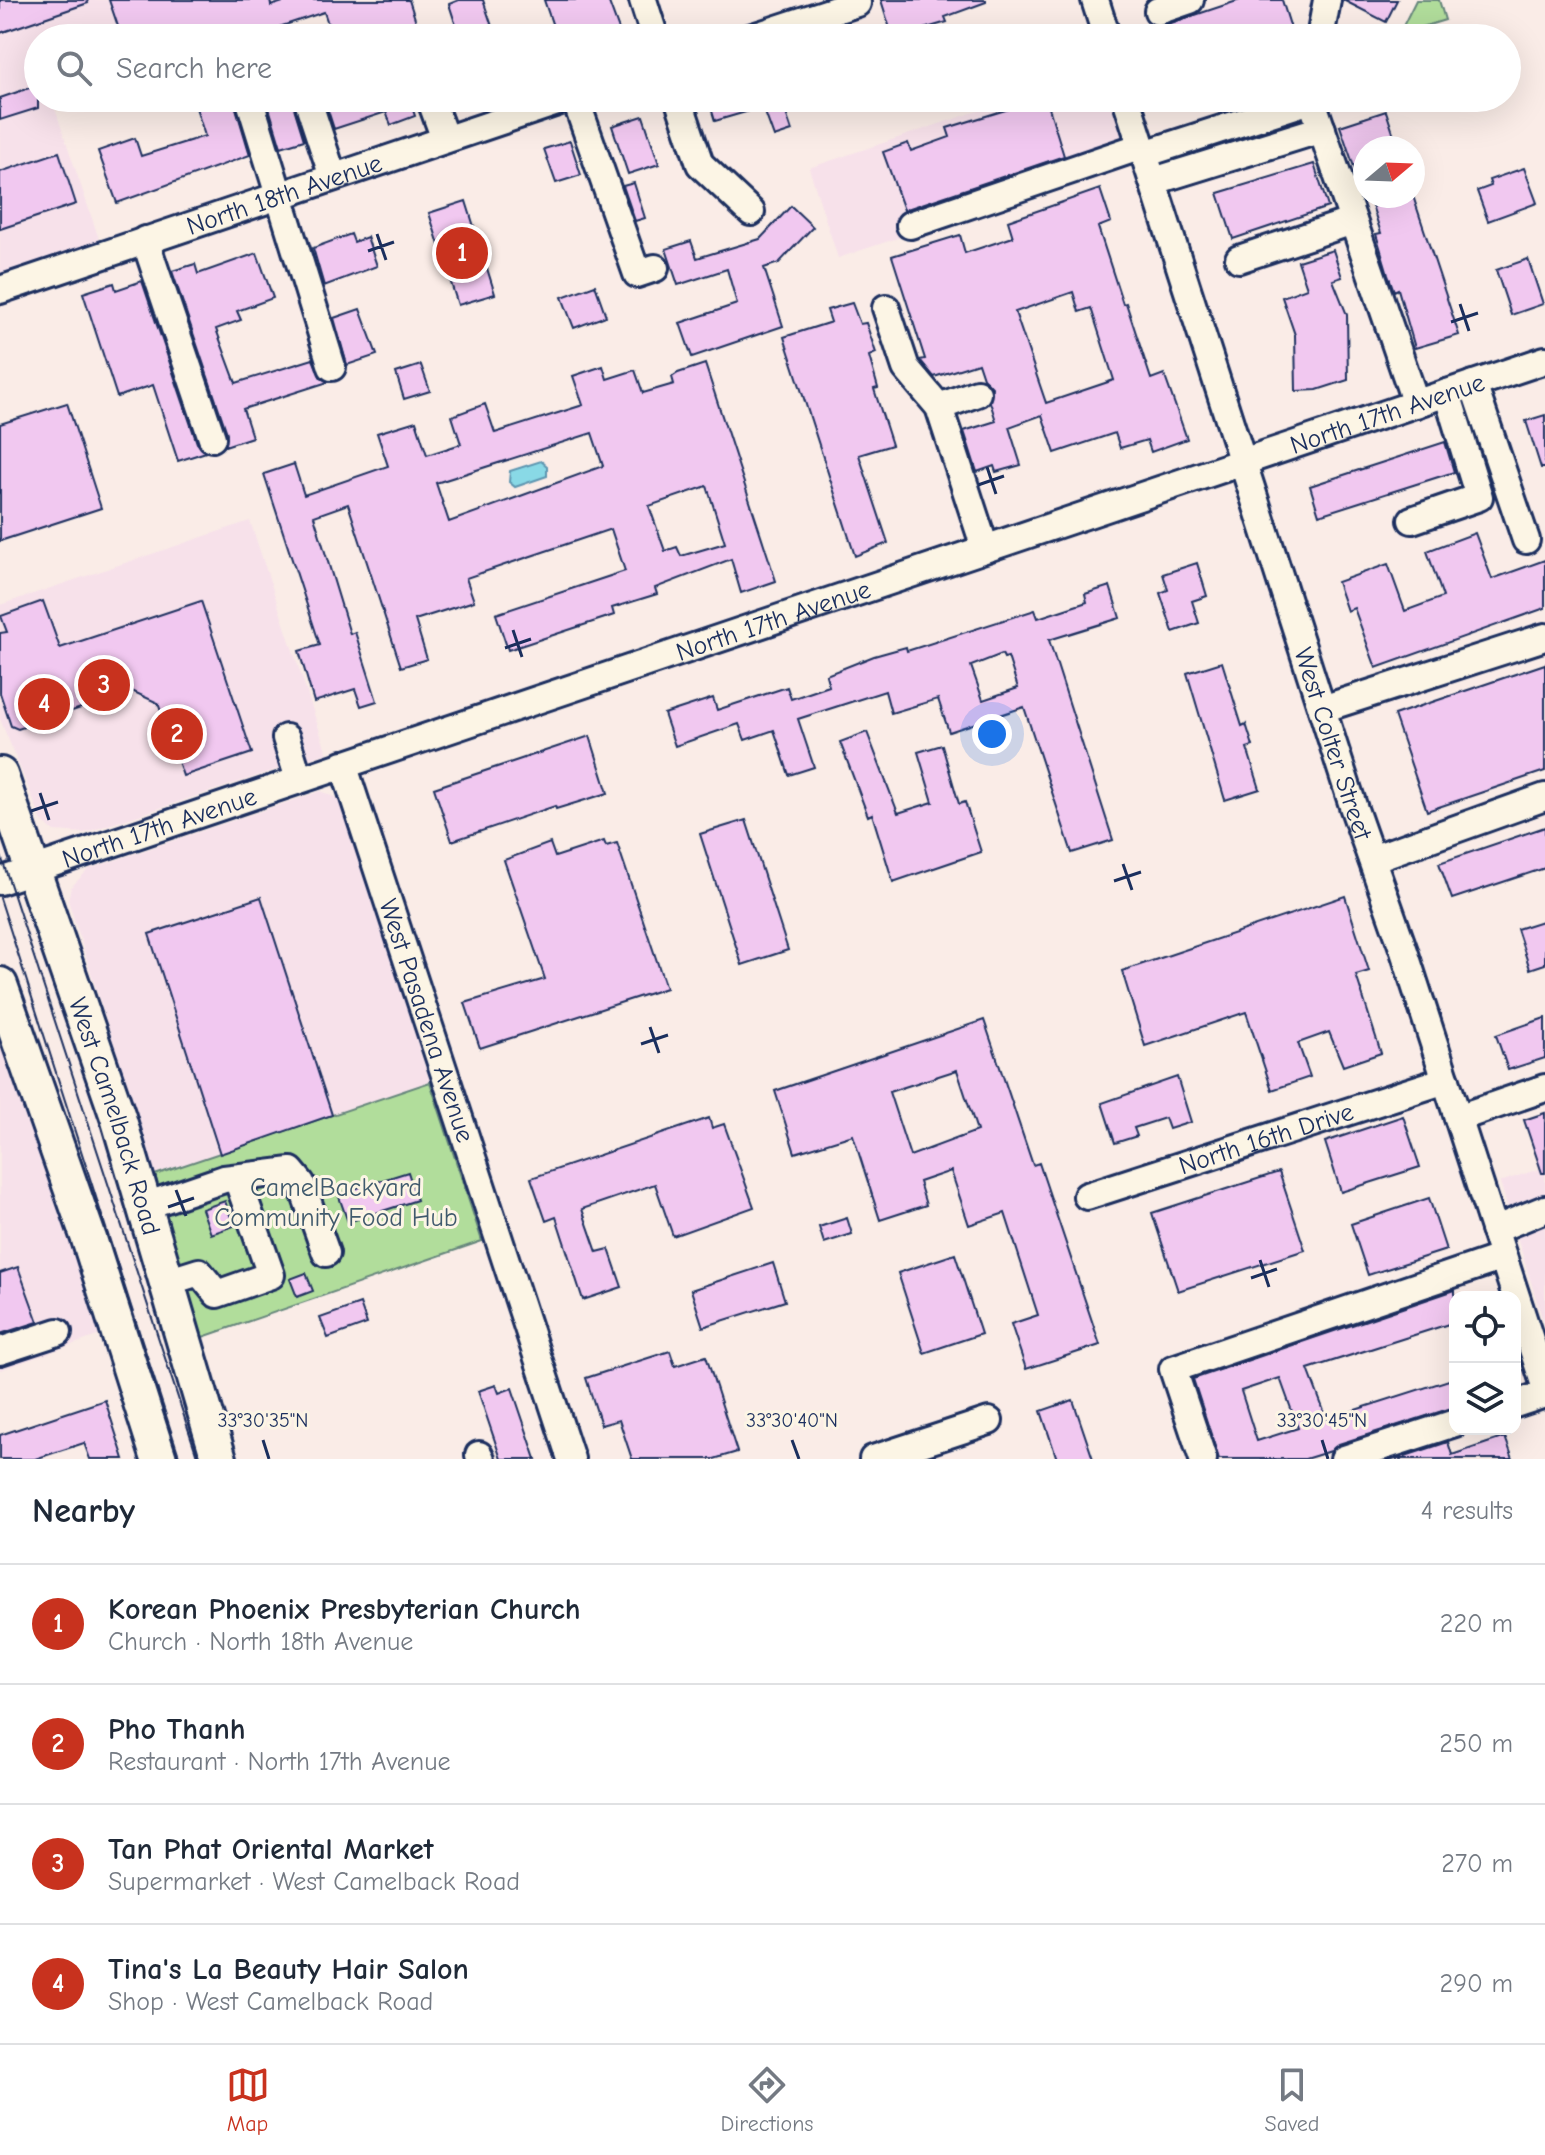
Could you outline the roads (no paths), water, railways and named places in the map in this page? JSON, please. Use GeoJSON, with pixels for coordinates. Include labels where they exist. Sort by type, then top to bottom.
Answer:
{"type":"FeatureCollection","features":[{"type":"Feature","properties":{"kind":"main road","name":"West Camelback Road"},"geometry":{"type":"LineString","coordinates":[[0,775],[35,869],[145,1206],[219,1459]]}},
{"type":"Feature","properties":{"kind":"main road"},"geometry":{"type":"LineString","coordinates":[[0,985],[89,1239],[159,1459]]}},
{"type":"Feature","properties":{"kind":"street"},"geometry":{"type":"LineString","coordinates":[[643,0],[651,24]]}},
{"type":"Feature","properties":{"kind":"street"},"geometry":{"type":"LineString","coordinates":[[1095,0],[1103,24]]}},
{"type":"Feature","properties":{"kind":"street"},"geometry":{"type":"LineString","coordinates":[[1158,11],[1190,0]]}},
{"type":"Feature","properties":{"kind":"street"},"geometry":{"type":"LineString","coordinates":[[1323,24],[1327,0]]}},
{"type":"Feature","properties":{"kind":"street"},"geometry":{"type":"LineString","coordinates":[[793,24],[857,3]]}},
{"type":"Feature","properties":{"kind":"street"},"geometry":{"type":"LineString","coordinates":[[253,112],[332,367]]}},
{"type":"Feature","properties":{"kind":"street"},"geometry":{"type":"LineString","coordinates":[[312,112],[333,177]]}},
{"type":"Feature","properties":{"kind":"street"},"geometry":{"type":"LineString","coordinates":[[435,112],[445,139]]}},
{"type":"Feature","properties":{"kind":"street","name":"North 18th Avenue"},"geometry":{"type":"LineString","coordinates":[[0,290],[527,112]]}},
{"type":"Feature","properties":{"kind":"street"},"geometry":{"type":"LineString","coordinates":[[580,112],[637,274],[655,268]]}},
{"type":"Feature","properties":{"kind":"street"},"geometry":{"type":"LineString","coordinates":[[683,112],[700,164],[751,212]]}},
{"type":"Feature","properties":{"kind":"street","name":"West Colter Street"},"geometry":{"type":"LineString","coordinates":[[1131,112],[1322,709],[1545,1386]]}},
{"type":"Feature","properties":{"kind":"street"},"geometry":{"type":"LineString","coordinates":[[910,225],[1268,112]]}},
{"type":"Feature","properties":{"kind":"street"},"geometry":{"type":"LineString","coordinates":[[1316,112],[1416,404]]}},
{"type":"Feature","properties":{"kind":"street"},"geometry":{"type":"LineString","coordinates":[[1154,181],[1322,129]]}},
{"type":"Feature","properties":{"kind":"street"},"geometry":{"type":"LineString","coordinates":[[1239,259],[1353,221]]}},
{"type":"Feature","properties":{"kind":"street"},"geometry":{"type":"LineString","coordinates":[[145,240],[212,438]]}},
{"type":"Feature","properties":{"kind":"street"},"geometry":{"type":"LineString","coordinates":[[886,308],[906,368],[939,407],[985,548]]}},
{"type":"Feature","properties":{"kind":"street","name":"North 17th Avenue"},"geometry":{"type":"LineString","coordinates":[[0,881],[1545,360]]}},
{"type":"Feature","properties":{"kind":"street"},"geometry":{"type":"LineString","coordinates":[[1473,384],[1526,540]]}},
{"type":"Feature","properties":{"kind":"street"},"geometry":{"type":"LineString","coordinates":[[939,407],[977,393]]}},
{"type":"Feature","properties":{"kind":"street"},"geometry":{"type":"LineString","coordinates":[[1412,520],[1479,497],[1447,393]]}},
{"type":"Feature","properties":{"kind":"street"},"geometry":{"type":"LineString","coordinates":[[1322,709],[1545,637]]}},
{"type":"Feature","properties":{"kind":"street"},"geometry":{"type":"LineString","coordinates":[[286,738],[299,779]]}},
{"type":"Feature","properties":{"kind":"street","name":"West Pasadena Avenue"},"geometry":{"type":"LineString","coordinates":[[343,764],[571,1459]]}},
{"type":"Feature","properties":{"kind":"street"},"geometry":{"type":"LineString","coordinates":[[1372,859],[1545,797]]}},
{"type":"Feature","properties":{"kind":"street","name":"North 16th Drive"},"geometry":{"type":"LineString","coordinates":[[1087,1196],[1446,1080]]}},
{"type":"Feature","properties":{"kind":"street"},"geometry":{"type":"LineString","coordinates":[[1458,1118],[1545,1088]]}},
{"type":"Feature","properties":{"kind":"street"},"geometry":{"type":"LineString","coordinates":[[145,1206],[237,1178],[291,1171],[301,1183],[326,1253]]}},
{"type":"Feature","properties":{"kind":"street"},"geometry":{"type":"LineString","coordinates":[[167,1282],[199,1272],[217,1294],[271,1275],[237,1178]]}},
{"type":"Feature","properties":{"kind":"street"},"geometry":{"type":"LineString","coordinates":[[1494,1230],[1545,1209]]}},
{"type":"Feature","properties":{"kind":"street"},"geometry":{"type":"LineString","coordinates":[[1203,1459],[1173,1369],[1503,1257]]}},
{"type":"Feature","properties":{"kind":"street"},"geometry":{"type":"LineString","coordinates":[[0,1351],[58,1332]]}},
{"type":"Feature","properties":{"kind":"street"},"geometry":{"type":"LineString","coordinates":[[1521,1402],[1545,1394]]}},
{"type":"Feature","properties":{"kind":"street"},"geometry":{"type":"LineString","coordinates":[[873,1459],[989,1421]]}},
{"type":"Feature","properties":{"kind":"street"},"geometry":{"type":"LineString","coordinates":[[1344,1459],[1449,1425]]}},
{"type":"Feature","properties":{"kind":"water"},"geometry":{"type":"Polygon","coordinates":[[[541,461],[547,466],[547,476],[515,487],[509,482],[510,471],[541,461]]]}},
{"type":"Feature","properties":{"kind":"tram line"},"geometry":{"type":"LineString","coordinates":[[0,853],[198,1459]]}},
{"type":"Feature","properties":{"kind":"tram line"},"geometry":{"type":"LineString","coordinates":[[0,898],[180,1459]]}},
{"type":"Feature","properties":{"kind":"place","name":"Korean Phoenix Presbyterian Church"},"geometry":{"type":"Point","coordinates":[462,253]}},
{"type":"Feature","properties":{"kind":"place","name":"Tan Phat Oriental Market"},"geometry":{"type":"Point","coordinates":[104,685]}},
{"type":"Feature","properties":{"kind":"place","name":"Tina's La Beauty Hair Salon"},"geometry":{"type":"Point","coordinates":[44,704]}},
{"type":"Feature","properties":{"kind":"place","name":"Pho Thanh"},"geometry":{"type":"Point","coordinates":[177,734]}},
{"type":"Feature","properties":{"kind":"park label","name":"CamelBackyard Community Food Hub"},"geometry":{"type":"Point","coordinates":[336,1202]}}]}
